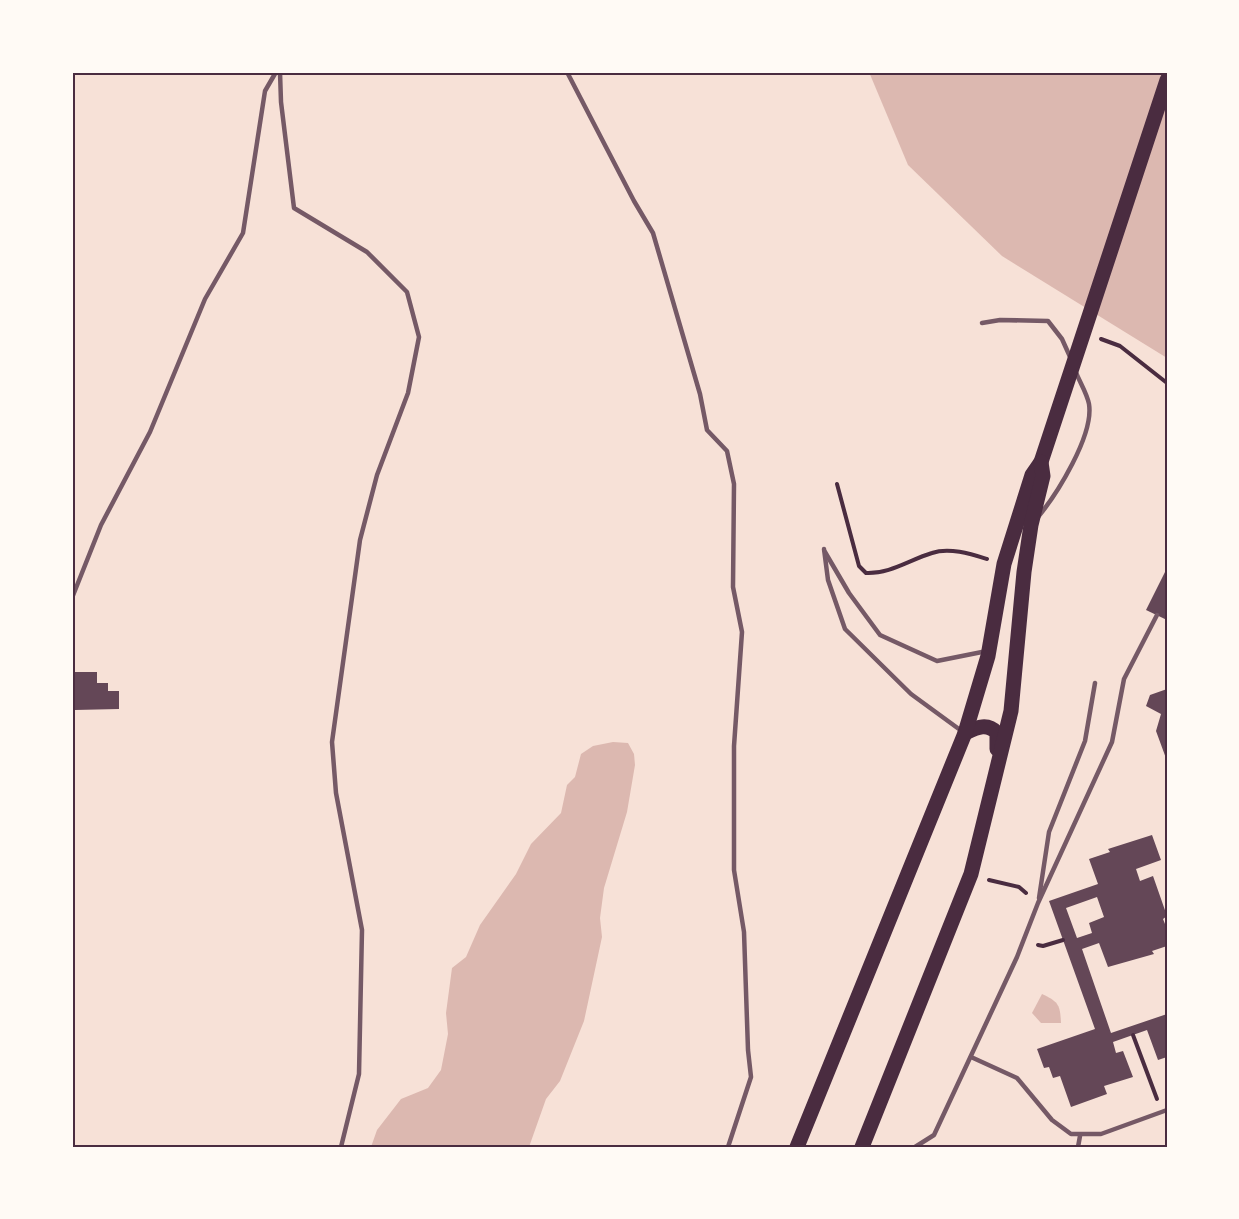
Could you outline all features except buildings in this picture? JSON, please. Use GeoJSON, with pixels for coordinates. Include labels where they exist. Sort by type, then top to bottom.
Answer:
{"type":"FeatureCollection","features":[{"type":"Feature","properties":{"kind":"main road"},"geometry":{"type":"LineString","coordinates":[[797,1147],[964,733],[989,651],[1004,564],[1032,475],[1041,462],[1167,80]]}},
{"type":"Feature","properties":{"kind":"main road"},"geometry":{"type":"LineString","coordinates":[[862,1147],[971,874],[996,764],[1011,711],[1031,525],[1043,476],[1041,462]]}},
{"type":"Feature","properties":{"kind":"main road"},"geometry":{"type":"LineString","coordinates":[[964,733],[982,726],[993,728],[997,733],[996,764]]}},
{"type":"Feature","properties":{"kind":"lane"},"geometry":{"type":"LineString","coordinates":[[72,598],[101,525],[150,432],[205,299],[243,233],[265,91],[278,72]]}},
{"type":"Feature","properties":{"kind":"lane"},"geometry":{"type":"LineString","coordinates":[[278,72],[294,208],[367,252],[407,292],[419,337],[408,393],[377,475],[360,540],[355,592],[341,669],[332,742],[336,793],[362,930],[359,1074],[341,1147]]}},
{"type":"Feature","properties":{"kind":"lane"},"geometry":{"type":"LineString","coordinates":[[567,72],[634,201],[654,233],[700,394],[707,430],[726,451],[734,484],[733,587],[742,632],[734,746],[734,870],[744,932],[751,1077],[728,1147]]}},
{"type":"Feature","properties":{"kind":"lane"},"geometry":{"type":"LineString","coordinates":[[982,323],[1000,320],[1048,321],[1062,339],[1089,405],[1078,451],[1058,494],[1031,525]]}},
{"type":"Feature","properties":{"kind":"lane"},"geometry":{"type":"LineString","coordinates":[[964,733],[911,694],[845,629],[828,580],[824,549],[849,593],[880,635],[937,661],[989,651]]}},
{"type":"Feature","properties":{"kind":"lane"},"geometry":{"type":"LineString","coordinates":[[915,1147],[934,1135],[1024,941],[1038,903],[1112,742],[1124,679],[1157,615]]}},
{"type":"Feature","properties":{"kind":"lane"},"geometry":{"type":"LineString","coordinates":[[1038,903],[1049,832],[1085,741],[1095,683]]}},
{"type":"Feature","properties":{"kind":"lane"},"geometry":{"type":"LineString","coordinates":[[971,1057],[1017,1078],[1062,1129],[1080,1136],[1101,1134],[1164,1111]]}},
{"type":"Feature","properties":{"kind":"lane"},"geometry":{"type":"LineString","coordinates":[[1078,1147],[1080,1136]]}},
{"type":"Feature","properties":{"kind":"path"},"geometry":{"type":"LineString","coordinates":[[1100,339],[1120,346],[1167,383]]}},
{"type":"Feature","properties":{"kind":"path"},"geometry":{"type":"LineString","coordinates":[[837,484],[859,566],[866,573],[880,574],[934,552],[967,552],[991,560]]}},
{"type":"Feature","properties":{"kind":"path"},"geometry":{"type":"LineString","coordinates":[[1003,884],[1013,886]]}},
{"type":"Feature","properties":{"kind":"path"},"geometry":{"type":"LineString","coordinates":[[1024,941],[1043,946],[1063,939]]}},
{"type":"Feature","properties":{"kind":"path"},"geometry":{"type":"LineString","coordinates":[[1133,1035],[1164,1111]]}},
{"type":"Feature","properties":{"kind":"shaded area"},"geometry":{"type":"Polygon","coordinates":[[[869,72],[1167,72],[1167,358],[1002,256],[908,165],[869,72]]]}},
{"type":"Feature","properties":{"kind":"shaded area"},"geometry":{"type":"Polygon","coordinates":[[[613,742],[628,743],[634,754],[635,765],[627,812],[604,888],[600,918],[602,937],[584,1021],[560,1081],[546,1099],[529,1147],[371,1147],[377,1130],[401,1099],[428,1088],[441,1070],[448,1034],[446,1013],[452,968],[466,957],[480,925],[516,874],[531,844],[561,813],[567,785],[575,777],[581,754],[593,746],[613,742]]]}},
{"type":"Feature","properties":{"kind":"shaded area"},"geometry":{"type":"Polygon","coordinates":[[[1042,994],[1052,999],[1057,1005],[1061,1023],[1041,1023],[1032,1013],[1042,994]]]}}]}
